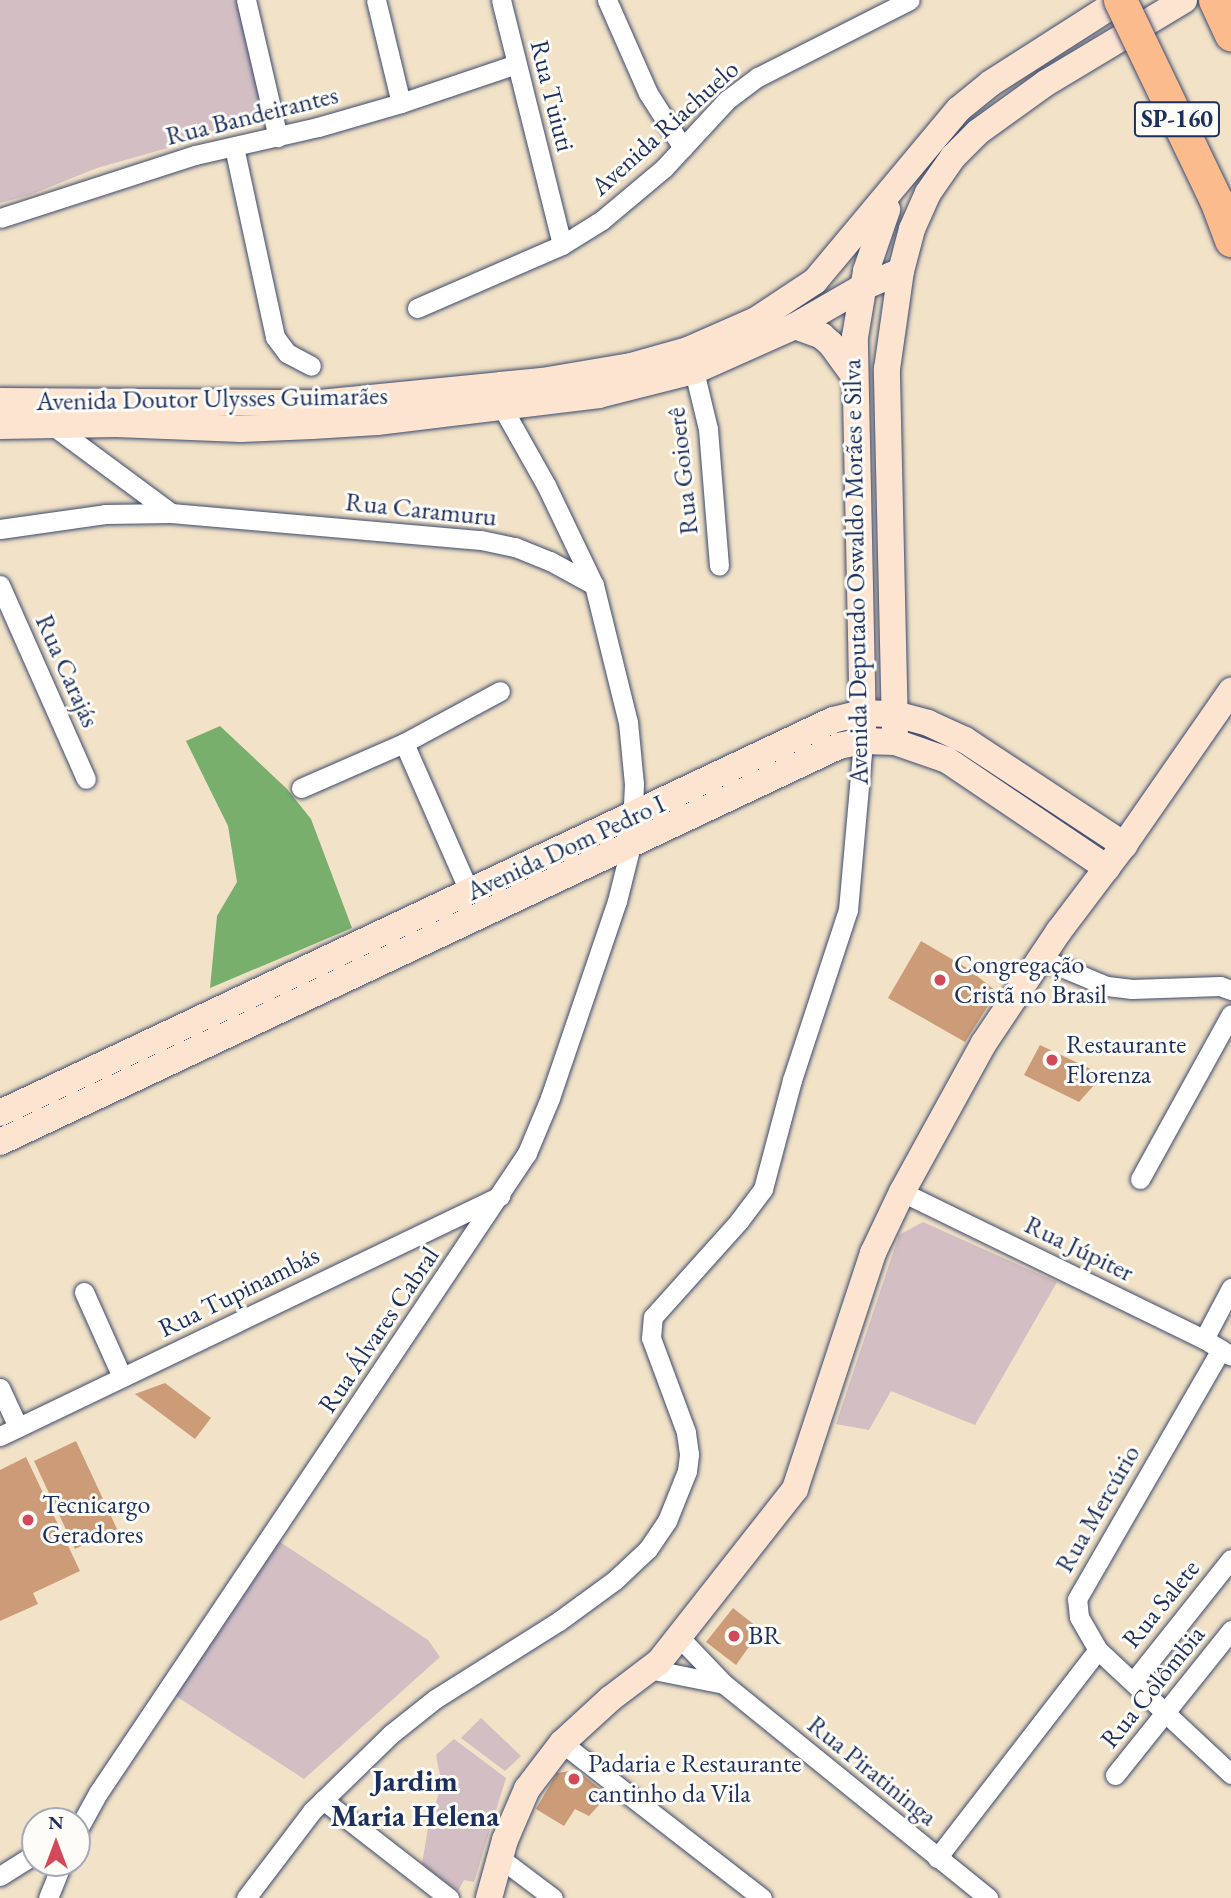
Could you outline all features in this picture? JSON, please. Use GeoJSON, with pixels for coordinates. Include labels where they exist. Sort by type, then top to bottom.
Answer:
{"type":"FeatureCollection","features":[{"type":"Feature","properties":{"kind":"highway","name":"SP-160"},"geometry":{"type":"LineString","coordinates":[[1120,0],[1216,200],[1231,240]]}},
{"type":"Feature","properties":{"kind":"highway"},"geometry":{"type":"LineString","coordinates":[[1215,0],[1231,35]]}},
{"type":"Feature","properties":{"kind":"main road","name":"Avenida Doutor Ulysses Guimarães"},"geometry":{"type":"LineString","coordinates":[[6,397],[320,403],[462,391],[631,366],[688,350],[756,320],[815,281],[943,127],[991,83],[1120,0]]}},
{"type":"Feature","properties":{"kind":"main road"},"geometry":{"type":"LineString","coordinates":[[901,271],[912,229],[928,193],[953,157],[978,132],[1046,83],[1184,0]]}},
{"type":"Feature","properties":{"kind":"main road","name":"Avenida Doutor Ulysses Guimarães"},"geometry":{"type":"LineString","coordinates":[[861,288],[876,235],[901,179]]}},
{"type":"Feature","properties":{"kind":"main road","name":"Avenida Doutor Ulysses Guimarães"},"geometry":{"type":"LineString","coordinates":[[0,426],[300,426],[377,422],[599,395],[694,371],[795,326],[861,288],[901,271]]}},
{"type":"Feature","properties":{"kind":"main road","name":"Avenida Deputado Oswaldo Morães e Silva"},"geometry":{"type":"LineString","coordinates":[[895,742],[887,369],[901,271]]}},
{"type":"Feature","properties":{"kind":"main road","name":"Avenida Deputado Oswaldo Morães e Silva"},"geometry":{"type":"LineString","coordinates":[[861,288],[854,376],[863,741]]}},
{"type":"Feature","properties":{"kind":"main road"},"geometry":{"type":"LineString","coordinates":[[795,326],[822,336],[854,376]]}},
{"type":"Feature","properties":{"kind":"main road"},"geometry":{"type":"LineString","coordinates":[[489,1898],[500,1858],[527,1789],[562,1743],[610,1699],[649,1669],[680,1638],[794,1489],[873,1253],[902,1192],[984,1043],[1059,931],[1124,845],[1231,691]]}},
{"type":"Feature","properties":{"kind":"main road","name":"Avenida Dom Pedro I"},"geometry":{"type":"LineString","coordinates":[[0,1142],[132,1065],[470,893],[833,720],[862,713],[895,715],[928,723],[965,740],[1124,845]]}},
{"type":"Feature","properties":{"kind":"main road","name":"Avenida Dom Pedro I"},"geometry":{"type":"LineString","coordinates":[[0,1113],[132,1065],[631,845],[839,746],[863,741],[895,742],[947,760],[1107,868]]}},
{"type":"Feature","properties":{"kind":"street"},"geometry":{"type":"LineString","coordinates":[[246,0],[278,137]]}},
{"type":"Feature","properties":{"kind":"street"},"geometry":{"type":"LineString","coordinates":[[376,0],[401,103]]}},
{"type":"Feature","properties":{"kind":"street","name":"Rua Tuiuti"},"geometry":{"type":"LineString","coordinates":[[501,0],[562,245]]}},
{"type":"Feature","properties":{"kind":"street"},"geometry":{"type":"LineString","coordinates":[[607,0],[648,93],[683,148]]}},
{"type":"Feature","properties":{"kind":"street","name":"Avenida Riachuelo"},"geometry":{"type":"LineString","coordinates":[[416,308],[562,245],[602,220],[683,148],[727,100],[758,77],[910,0]]}},
{"type":"Feature","properties":{"kind":"street","name":"Rua Bandeirantes"},"geometry":{"type":"LineString","coordinates":[[0,219],[195,155],[278,137],[401,103],[516,64]]}},
{"type":"Feature","properties":{"kind":"street"},"geometry":{"type":"LineString","coordinates":[[234,146],[275,337],[287,354],[311,366]]}},
{"type":"Feature","properties":{"kind":"street","name":"Rua Goioerê"},"geometry":{"type":"LineString","coordinates":[[694,371],[708,429],[719,566]]}},
{"type":"Feature","properties":{"kind":"street"},"geometry":{"type":"LineString","coordinates":[[6,397],[52,425],[171,513]]}},
{"type":"Feature","properties":{"kind":"street"},"geometry":{"type":"LineString","coordinates":[[502,407],[546,485],[594,585],[628,722],[635,784],[634,815]]}},
{"type":"Feature","properties":{"kind":"street","name":"Rua Caramuru"},"geometry":{"type":"LineString","coordinates":[[0,529],[24,523],[105,514],[171,513],[481,540],[516,547],[594,585]]}},
{"type":"Feature","properties":{"kind":"street","name":"Rua Carajás"},"geometry":{"type":"LineString","coordinates":[[0,585],[86,779]]}},
{"type":"Feature","properties":{"kind":"street"},"geometry":{"type":"LineString","coordinates":[[301,788],[404,743],[500,691]]}},
{"type":"Feature","properties":{"kind":"street","name":"Avenida Deputado Oswaldo Morães e Silva"},"geometry":{"type":"LineString","coordinates":[[246,1898],[323,1800],[391,1734],[435,1699],[559,1621],[615,1580],[648,1549],[667,1521],[687,1471],[689,1454],[687,1432],[651,1338],[653,1317],[739,1221],[763,1189],[792,1080],[848,910],[863,741]]}},
{"type":"Feature","properties":{"kind":"street"},"geometry":{"type":"LineString","coordinates":[[404,743],[470,893]]}},
{"type":"Feature","properties":{"kind":"street","name":"Rua Álvares Cabral"},"geometry":{"type":"LineString","coordinates":[[90,1807],[501,1196],[527,1153],[550,1098],[617,901],[631,845],[634,815]]}},
{"type":"Feature","properties":{"kind":"street"},"geometry":{"type":"LineString","coordinates":[[1042,959],[1107,986],[1132,989],[1220,986],[1231,990]]}},
{"type":"Feature","properties":{"kind":"street"},"geometry":{"type":"LineString","coordinates":[[1140,1178],[1231,1014]]}},
{"type":"Feature","properties":{"kind":"street","name":"Rua Júpiter"},"geometry":{"type":"LineString","coordinates":[[902,1192],[1219,1348]]}},
{"type":"Feature","properties":{"kind":"street","name":"Rua Tupinambás"},"geometry":{"type":"LineString","coordinates":[[9,1432],[501,1196]]}},
{"type":"Feature","properties":{"kind":"street"},"geometry":{"type":"LineString","coordinates":[[1219,1348],[1231,1288]]}},
{"type":"Feature","properties":{"kind":"street"},"geometry":{"type":"LineString","coordinates":[[84,1292],[122,1377]]}},
{"type":"Feature","properties":{"kind":"street","name":"Rua Mercúrio"},"geometry":{"type":"LineString","coordinates":[[1098,1650],[1079,1617],[1077,1599],[1219,1348]]}},
{"type":"Feature","properties":{"kind":"street"},"geometry":{"type":"LineString","coordinates":[[0,1388],[9,1432]]}},
{"type":"Feature","properties":{"kind":"street","name":"Rua Salete"},"geometry":{"type":"LineString","coordinates":[[1133,1682],[1231,1559]]}},
{"type":"Feature","properties":{"kind":"street","name":"Rua Colômbia"},"geometry":{"type":"LineString","coordinates":[[1115,1775],[1231,1630]]}},
{"type":"Feature","properties":{"kind":"street","name":"Rua Piratininga"},"geometry":{"type":"LineString","coordinates":[[680,1638],[724,1684],[988,1898]]}},
{"type":"Feature","properties":{"kind":"street"},"geometry":{"type":"LineString","coordinates":[[937,1858],[1098,1650],[1231,1774]]}},
{"type":"Feature","properties":{"kind":"street","name":"Rua Piratininga"},"geometry":{"type":"LineString","coordinates":[[649,1669],[724,1684]]}},
{"type":"Feature","properties":{"kind":"street"},"geometry":{"type":"LineString","coordinates":[[562,1743],[762,1898]]}},
{"type":"Feature","properties":{"kind":"street"},"geometry":{"type":"LineString","coordinates":[[323,1800],[449,1898]]}},
{"type":"Feature","properties":{"kind":"street"},"geometry":{"type":"LineString","coordinates":[[500,1858],[553,1898]]}},
{"type":"Feature","properties":{"kind":"street"},"geometry":{"type":"LineString","coordinates":[[0,1877],[21,1863]]}},
{"type":"Feature","properties":{"kind":"street"},"geometry":{"type":"LineString","coordinates":[[48,1898],[56,1877]]}},
{"type":"Feature","properties":{"kind":"shaded area"},"geometry":{"type":"Polygon","coordinates":[[[0,0],[237,0],[265,107],[263,115],[256,123],[97,168],[30,195],[0,203],[0,0]]]}},
{"type":"Feature","properties":{"kind":"shaded area"},"geometry":{"type":"Polygon","coordinates":[[[923,1222],[1057,1282],[975,1425],[891,1391],[869,1430],[836,1424],[899,1235],[923,1222]]]}},
{"type":"Feature","properties":{"kind":"shaded area"},"geometry":{"type":"Polygon","coordinates":[[[280,1542],[428,1640],[440,1657],[304,1779],[176,1696],[280,1542]]]}},
{"type":"Feature","properties":{"kind":"shaded area"},"geometry":{"type":"Polygon","coordinates":[[[481,1718],[521,1756],[505,1771],[461,1738],[481,1718]]]}},
{"type":"Feature","properties":{"kind":"shaded area"},"geometry":{"type":"Polygon","coordinates":[[[454,1739],[506,1778],[474,1882],[464,1880],[458,1891],[422,1864],[429,1822],[442,1785],[436,1755],[454,1739]]]}},
{"type":"Feature","properties":{"kind":"green space"},"geometry":{"type":"Polygon","coordinates":[[[220,726],[287,789],[311,819],[352,928],[210,988],[217,916],[237,882],[228,826],[186,741],[220,726]]]}},
{"type":"Feature","properties":{"kind":"building","name":"Congregação Cristã no Brasil"},"geometry":{"type":"Polygon","coordinates":[[[921,941],[967,968],[997,992],[965,1042],[888,998],[921,941]]]}},
{"type":"Feature","properties":{"kind":"building","name":"Restaurante Florenza"},"geometry":{"type":"Polygon","coordinates":[[[1040,1045],[1103,1075],[1079,1102],[1024,1075],[1040,1045]]]}},
{"type":"Feature","properties":{"kind":"building"},"geometry":{"type":"Polygon","coordinates":[[[165,1383],[211,1418],[195,1439],[135,1394],[165,1383]]]}},
{"type":"Feature","properties":{"kind":"building"},"geometry":{"type":"Polygon","coordinates":[[[76,1441],[117,1529],[75,1549],[34,1461],[76,1441]]]}},
{"type":"Feature","properties":{"kind":"building","name":"Tecnicargo Geradores"},"geometry":{"type":"Polygon","coordinates":[[[26,1457],[80,1571],[33,1593],[38,1604],[0,1621],[0,1470],[26,1457]]]}},
{"type":"Feature","properties":{"kind":"building","name":"BR"},"geometry":{"type":"Polygon","coordinates":[[[733,1608],[761,1630],[736,1665],[706,1642],[733,1608]]]}},
{"type":"Feature","properties":{"kind":"building"},"geometry":{"type":"Polygon","coordinates":[[[577,1770],[600,1789],[593,1801],[599,1805],[589,1816],[575,1809],[564,1826],[536,1809],[557,1773],[577,1770]]]}},
{"type":"Feature","properties":{"kind":"place","name":"Congregação Cristã no Brasil"},"geometry":{"type":"Point","coordinates":[940,980]}},
{"type":"Feature","properties":{"kind":"place","name":"Restaurante Florenza"},"geometry":{"type":"Point","coordinates":[1052,1060]}},
{"type":"Feature","properties":{"kind":"place","name":"Tecnicargo Geradores"},"geometry":{"type":"Point","coordinates":[28,1520]}},
{"type":"Feature","properties":{"kind":"place","name":"BR"},"geometry":{"type":"Point","coordinates":[734,1636]}},
{"type":"Feature","properties":{"kind":"place","name":"Padaria e Restaurante cantinho da Vila"},"geometry":{"type":"Point","coordinates":[574,1779]}},
{"type":"Feature","properties":{"kind":"district","name":"Jardim Maria Helena"},"geometry":{"type":"Point","coordinates":[415,1798]}}]}
